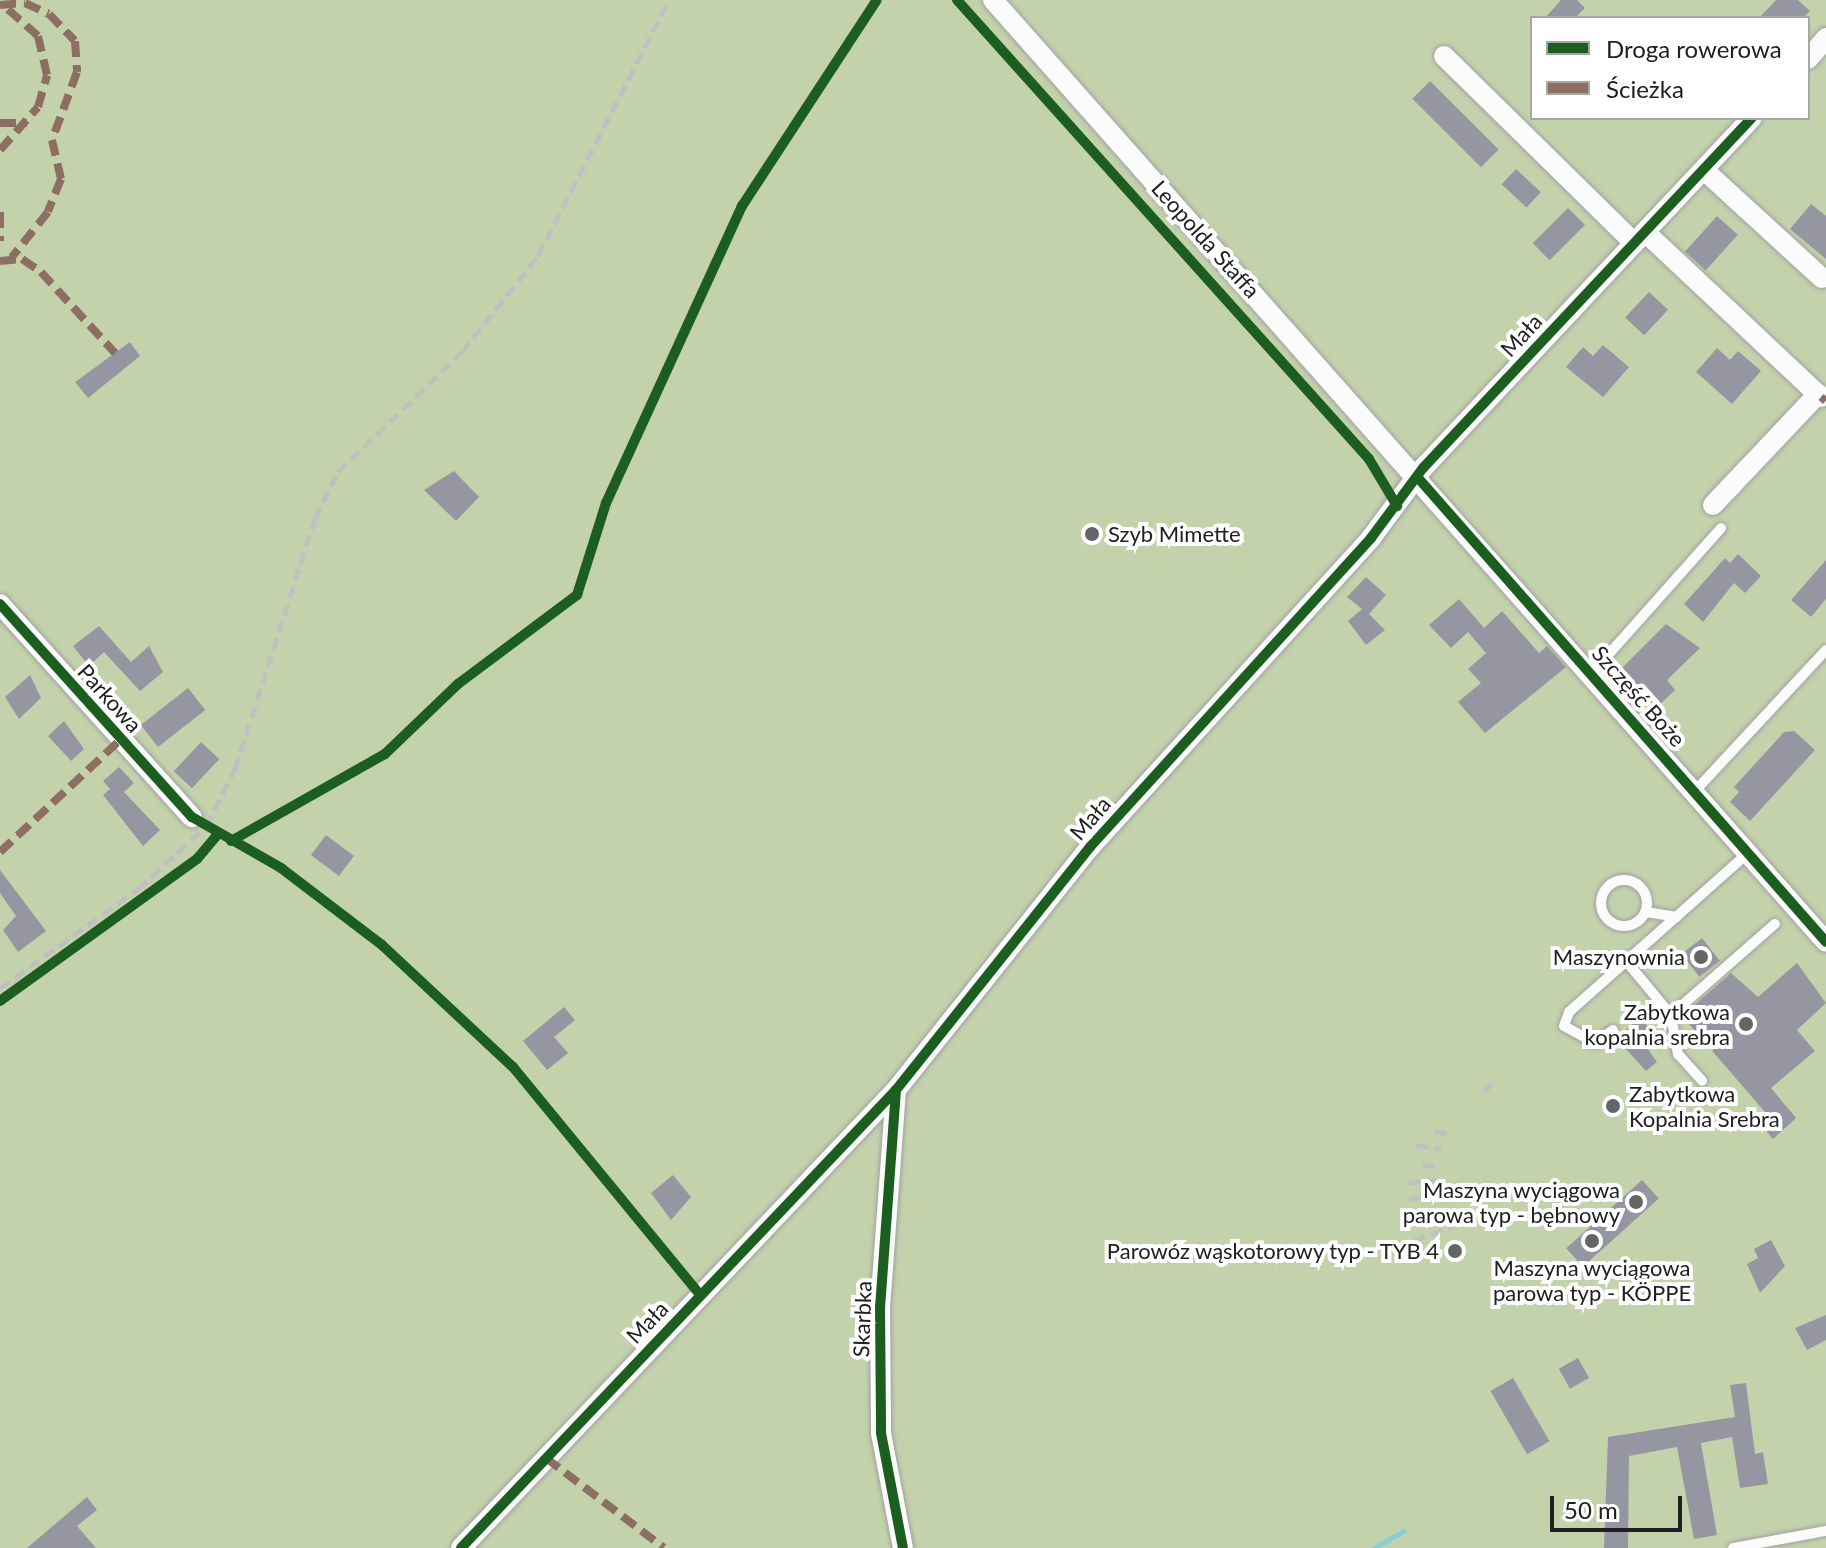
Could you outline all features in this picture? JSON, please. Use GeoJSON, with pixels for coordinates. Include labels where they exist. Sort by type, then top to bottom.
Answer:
{"type":"FeatureCollection","features":[{"type":"Feature","properties":{"kind":"street","name":"Leopolda Staffa"},"geometry":{"type":"LineString","coordinates":[[993,0],[1419,479]]}},
{"type":"Feature","properties":{"kind":"street"},"geometry":{"type":"LineString","coordinates":[[1810,57],[1826,38]]}},
{"type":"Feature","properties":{"kind":"street"},"geometry":{"type":"LineString","coordinates":[[1444,56],[1639,238],[1820,396],[1713,505]]}},
{"type":"Feature","properties":{"kind":"street","name":"Mała"},"geometry":{"type":"LineString","coordinates":[[461,1548],[896,1090],[1090,847],[1419,479],[1750,120]]}},
{"type":"Feature","properties":{"kind":"street"},"geometry":{"type":"LineString","coordinates":[[1704,170],[1822,278]]}},
{"type":"Feature","properties":{"kind":"street","name":"Szczęść Boże"},"geometry":{"type":"LineString","coordinates":[[1419,479],[1696,790],[1826,942]]}},
{"type":"Feature","properties":{"kind":"street","name":"Parkowa"},"geometry":{"type":"LineString","coordinates":[[0,604],[192,817]]}},
{"type":"Feature","properties":{"kind":"street","name":"Skarbka"},"geometry":{"type":"LineString","coordinates":[[896,1090],[880,1307],[881,1433],[903,1548]]}},
{"type":"Feature","properties":{"kind":"lane"},"geometry":{"type":"LineString","coordinates":[[1592,673],[1721,528]]}},
{"type":"Feature","properties":{"kind":"lane"},"geometry":{"type":"LineString","coordinates":[[1696,790],[1826,650]]}},
{"type":"Feature","properties":{"kind":"lane"},"geometry":{"type":"LineString","coordinates":[[1613,1030],[1595,1043],[1564,1026],[1569,1012],[1748,853]]}},
{"type":"Feature","properties":{"kind":"lane"},"geometry":{"type":"LineString","coordinates":[[1646,912],[1637,884],[1615,882],[1603,892],[1601,907],[1614,925],[1629,926],[1646,912],[1677,917]]}},
{"type":"Feature","properties":{"kind":"lane"},"geometry":{"type":"LineString","coordinates":[[1671,1015],[1775,924]]}},
{"type":"Feature","properties":{"kind":"lane"},"geometry":{"type":"LineString","coordinates":[[1627,962],[1671,1015],[1678,1054],[1702,1081]]}},
{"type":"Feature","properties":{"kind":"lane"},"geometry":{"type":"LineString","coordinates":[[1733,1548],[1826,1531]]}},
{"type":"Feature","properties":{"kind":"green space"},"geometry":{"type":"Polygon","coordinates":[[[0,0],[1826,0],[1826,1548],[0,1548],[0,0]]]}},
{"type":"Feature","properties":{"kind":"building"},"geometry":{"type":"Polygon","coordinates":[[[1561,0],[1577,0],[1585,8],[1577,16],[1547,16],[1561,0]]]}},
{"type":"Feature","properties":{"kind":"building"},"geometry":{"type":"Polygon","coordinates":[[[1776,0],[1798,0],[1810,11],[1805,16],[1761,16],[1776,0]]]}},
{"type":"Feature","properties":{"kind":"building"},"geometry":{"type":"Polygon","coordinates":[[[1430,81],[1499,150],[1481,167],[1412,99],[1430,81]]]}},
{"type":"Feature","properties":{"kind":"building"},"geometry":{"type":"Polygon","coordinates":[[[1516,169],[1541,192],[1527,208],[1502,184],[1516,169]]]}},
{"type":"Feature","properties":{"kind":"building"},"geometry":{"type":"Polygon","coordinates":[[[1811,204],[1826,216],[1826,259],[1790,229],[1811,204]]]}},
{"type":"Feature","properties":{"kind":"building"},"geometry":{"type":"Polygon","coordinates":[[[1568,208],[1585,225],[1550,260],[1533,243],[1568,208]]]}},
{"type":"Feature","properties":{"kind":"building"},"geometry":{"type":"Polygon","coordinates":[[[1717,216],[1738,235],[1706,270],[1685,252],[1717,216]]]}},
{"type":"Feature","properties":{"kind":"building"},"geometry":{"type":"Polygon","coordinates":[[[1649,292],[1668,310],[1644,335],[1625,318],[1649,292]]]}},
{"type":"Feature","properties":{"kind":"building"},"geometry":{"type":"Polygon","coordinates":[[[130,342],[140,356],[88,398],[75,382],[130,342]]]}},
{"type":"Feature","properties":{"kind":"building"},"geometry":{"type":"Polygon","coordinates":[[[1603,345],[1629,367],[1603,397],[1566,367],[1583,347],[1593,356],[1603,345]]]}},
{"type":"Feature","properties":{"kind":"building"},"geometry":{"type":"Polygon","coordinates":[[[1717,348],[1730,360],[1738,351],[1761,371],[1732,404],[1696,372],[1717,348]]]}},
{"type":"Feature","properties":{"kind":"building"},"geometry":{"type":"Polygon","coordinates":[[[454,471],[479,497],[456,521],[424,490],[454,471]]]}},
{"type":"Feature","properties":{"kind":"building"},"geometry":{"type":"Polygon","coordinates":[[[1738,554],[1761,576],[1745,593],[1734,583],[1703,622],[1684,604],[1725,558],[1730,563],[1738,554]]]}},
{"type":"Feature","properties":{"kind":"building"},"geometry":{"type":"Polygon","coordinates":[[[1826,560],[1826,599],[1811,617],[1791,600],[1826,560]]]}},
{"type":"Feature","properties":{"kind":"building"},"geometry":{"type":"Polygon","coordinates":[[[1366,577],[1386,595],[1369,614],[1385,630],[1366,645],[1348,621],[1362,609],[1347,597],[1366,577]]]}},
{"type":"Feature","properties":{"kind":"building"},"geometry":{"type":"Polygon","coordinates":[[[1459,599],[1484,628],[1502,611],[1539,653],[1547,646],[1566,667],[1485,733],[1458,702],[1481,683],[1468,669],[1486,653],[1468,632],[1451,648],[1429,625],[1459,599]]]}},
{"type":"Feature","properties":{"kind":"building"},"geometry":{"type":"Polygon","coordinates":[[[1666,624],[1700,648],[1667,680],[1675,690],[1656,708],[1621,669],[1666,624]]]}},
{"type":"Feature","properties":{"kind":"building"},"geometry":{"type":"Polygon","coordinates":[[[99,626],[131,662],[149,646],[163,672],[140,691],[104,652],[89,666],[73,646],[99,626]]]}},
{"type":"Feature","properties":{"kind":"building"},"geometry":{"type":"Polygon","coordinates":[[[30,675],[41,698],[19,719],[5,697],[30,675]]]}},
{"type":"Feature","properties":{"kind":"building"},"geometry":{"type":"Polygon","coordinates":[[[188,688],[205,710],[158,747],[141,725],[188,688]]]}},
{"type":"Feature","properties":{"kind":"building"},"geometry":{"type":"Polygon","coordinates":[[[64,721],[84,749],[71,761],[48,736],[64,721]]]}},
{"type":"Feature","properties":{"kind":"building"},"geometry":{"type":"Polygon","coordinates":[[[1794,731],[1815,750],[1750,821],[1730,802],[1739,792],[1734,787],[1784,732],[1794,731]]]}},
{"type":"Feature","properties":{"kind":"building"},"geometry":{"type":"Polygon","coordinates":[[[201,742],[219,759],[192,788],[174,771],[201,742]]]}},
{"type":"Feature","properties":{"kind":"building"},"geometry":{"type":"Polygon","coordinates":[[[119,767],[134,783],[124,792],[160,830],[143,846],[103,795],[110,789],[103,781],[119,767]]]}},
{"type":"Feature","properties":{"kind":"building"},"geometry":{"type":"Polygon","coordinates":[[[326,835],[354,856],[339,876],[311,855],[326,835]]]}},
{"type":"Feature","properties":{"kind":"building"},"geometry":{"type":"Polygon","coordinates":[[[0,870],[46,931],[18,952],[3,930],[16,916],[0,893],[0,870]]]}},
{"type":"Feature","properties":{"kind":"building","name":"Maszynownia"},"geometry":{"type":"Polygon","coordinates":[[[1702,938],[1720,961],[1699,977],[1682,954],[1702,938]]]}},
{"type":"Feature","properties":{"kind":"building","name":"Zabytkowa kopalnia srebra"},"geometry":{"type":"Polygon","coordinates":[[[1797,963],[1826,1003],[1797,1030],[1815,1051],[1771,1088],[1796,1118],[1773,1139],[1757,1120],[1765,1112],[1682,1016],[1731,973],[1758,997],[1797,963]]]}},
{"type":"Feature","properties":{"kind":"building"},"geometry":{"type":"Polygon","coordinates":[[[564,1007],[575,1020],[554,1037],[568,1053],[547,1070],[523,1041],[564,1007]]]}},
{"type":"Feature","properties":{"kind":"building"},"geometry":{"type":"Polygon","coordinates":[[[1640,1018],[1659,1039],[1648,1049],[1657,1062],[1646,1071],[1616,1038],[1640,1018]]]}},
{"type":"Feature","properties":{"kind":"building"},"geometry":{"type":"Polygon","coordinates":[[[673,1175],[691,1197],[671,1220],[651,1193],[673,1175]]]}},
{"type":"Feature","properties":{"kind":"building"},"geometry":{"type":"Polygon","coordinates":[[[1642,1180],[1659,1199],[1583,1267],[1566,1248],[1642,1180]]]}},
{"type":"Feature","properties":{"kind":"building"},"geometry":{"type":"Polygon","coordinates":[[[1771,1240],[1785,1266],[1760,1293],[1747,1264],[1758,1258],[1754,1249],[1771,1240]]]}},
{"type":"Feature","properties":{"kind":"building"},"geometry":{"type":"Polygon","coordinates":[[[1826,1315],[1826,1340],[1807,1350],[1795,1328],[1826,1315]]]}},
{"type":"Feature","properties":{"kind":"building"},"geometry":{"type":"Polygon","coordinates":[[[1578,1358],[1589,1378],[1570,1389],[1559,1369],[1578,1358]]]}},
{"type":"Feature","properties":{"kind":"building"},"geometry":{"type":"Polygon","coordinates":[[[1513,1378],[1550,1441],[1527,1454],[1490,1391],[1513,1378]]]}},
{"type":"Feature","properties":{"kind":"building"},"geometry":{"type":"Polygon","coordinates":[[[1746,1383],[1755,1454],[1763,1452],[1768,1484],[1740,1488],[1732,1437],[1701,1443],[1717,1535],[1694,1539],[1677,1447],[1629,1456],[1628,1548],[1604,1548],[1608,1437],[1735,1417],[1730,1385],[1746,1383]]]}},
{"type":"Feature","properties":{"kind":"building"},"geometry":{"type":"Polygon","coordinates":[[[87,1497],[97,1510],[77,1526],[96,1548],[27,1548],[87,1497]]]}},
{"type":"Feature","properties":{"kind":"waterway"},"geometry":{"type":"LineString","coordinates":[[1374,1548],[1404,1531]]}},
{"type":"Feature","properties":{"kind":"railway"},"geometry":{"type":"LineString","coordinates":[[0,988],[138,889],[206,826],[235,769],[315,518],[338,472],[462,352],[538,256],[669,0]]}},
{"type":"Feature","properties":{"kind":"railway"},"geometry":{"type":"LineString","coordinates":[[1484,1090],[1492,1084]]}},
{"type":"Feature","properties":{"kind":"railway"},"geometry":{"type":"LineString","coordinates":[[1435,1131],[1451,1135]]}},
{"type":"Feature","properties":{"kind":"railway"},"geometry":{"type":"LineString","coordinates":[[1416,1145],[1442,1149]]}},
{"type":"Feature","properties":{"kind":"railway"},"geometry":{"type":"LineString","coordinates":[[1423,1165],[1436,1166]]}},
{"type":"Feature","properties":{"kind":"railway"},"geometry":{"type":"LineString","coordinates":[[1408,1183],[1437,1180]]}},
{"type":"Feature","properties":{"kind":"railway"},"geometry":{"type":"LineString","coordinates":[[1409,1199],[1439,1194]]}},
{"type":"Feature","properties":{"kind":"railway"},"geometry":{"type":"LineString","coordinates":[[1421,1213],[1441,1209]]}},
{"type":"Feature","properties":{"kind":"railway"},"geometry":{"type":"LineString","coordinates":[[1414,1240],[1452,1227]]}},
{"type":"Feature","properties":{"kind":"railway"},"geometry":{"type":"LineString","coordinates":[[1445,1256],[1465,1247]]}},
{"type":"Feature","properties":{"kind":"marked path"},"geometry":{"type":"LineString","coordinates":[[0,5],[25,3],[49,14],[75,41],[77,72],[52,140],[61,179],[48,212],[12,257]]}},
{"type":"Feature","properties":{"kind":"marked path"},"geometry":{"type":"LineString","coordinates":[[0,150],[38,107],[47,75],[38,36],[2,4]]}},
{"type":"Feature","properties":{"kind":"marked path"},"geometry":{"type":"LineString","coordinates":[[0,123],[27,123]]}},
{"type":"Feature","properties":{"kind":"marked path"},"geometry":{"type":"LineString","coordinates":[[0,212],[0,241]]}},
{"type":"Feature","properties":{"kind":"marked path"},"geometry":{"type":"LineString","coordinates":[[0,261],[22,259],[41,272],[115,353]]}},
{"type":"Feature","properties":{"kind":"marked path"},"geometry":{"type":"LineString","coordinates":[[1821,397],[1826,401]]}},
{"type":"Feature","properties":{"kind":"marked path"},"geometry":{"type":"LineString","coordinates":[[0,852],[120,740]]}},
{"type":"Feature","properties":{"kind":"marked path"},"geometry":{"type":"LineString","coordinates":[[546,1458],[664,1548]]}},
{"type":"Feature","properties":{"kind":"cycle path"},"geometry":{"type":"LineString","coordinates":[[231,841],[385,754],[458,684],[577,595],[606,503],[742,206],[877,0]]}},
{"type":"Feature","properties":{"kind":"cycle path"},"geometry":{"type":"LineString","coordinates":[[957,0],[1369,459],[1397,506]]}},
{"type":"Feature","properties":{"kind":"cycle path"},"geometry":{"type":"LineString","coordinates":[[461,1548],[896,1090],[1090,847],[1371,538],[1423,468],[1750,120]]}},
{"type":"Feature","properties":{"kind":"cycle path"},"geometry":{"type":"LineString","coordinates":[[1419,479],[1826,942]]}},
{"type":"Feature","properties":{"kind":"cycle path"},"geometry":{"type":"LineString","coordinates":[[0,604],[192,817],[281,868],[382,945],[513,1067],[700,1295]]}},
{"type":"Feature","properties":{"kind":"cycle path"},"geometry":{"type":"LineString","coordinates":[[0,1001],[197,859],[218,834]]}},
{"type":"Feature","properties":{"kind":"cycle path"},"geometry":{"type":"LineString","coordinates":[[896,1090],[880,1307],[881,1433],[903,1548]]}},
{"type":"Feature","properties":{"kind":"place","name":"Szyb Mimette"},"geometry":{"type":"Point","coordinates":[1092,534]}},
{"type":"Feature","properties":{"kind":"place","name":"Maszynownia"},"geometry":{"type":"Point","coordinates":[1701,957]}},
{"type":"Feature","properties":{"kind":"place","name":"Zabytkowa kopalnia srebra"},"geometry":{"type":"Point","coordinates":[1746,1024]}},
{"type":"Feature","properties":{"kind":"place","name":"Zabytkowa Kopalnia Srebra"},"geometry":{"type":"Point","coordinates":[1613,1106]}},
{"type":"Feature","properties":{"kind":"place","name":"Maszyna wyciągowa parowa typ - bębnowy"},"geometry":{"type":"Point","coordinates":[1636,1202]}},
{"type":"Feature","properties":{"kind":"place","name":"Maszyna wyciągowa parowa typ - KÖPPE"},"geometry":{"type":"Point","coordinates":[1592,1241]}},
{"type":"Feature","properties":{"kind":"place","name":"Parowóz wąskotorowy typ - TYB 4"},"geometry":{"type":"Point","coordinates":[1455,1251]}}]}
